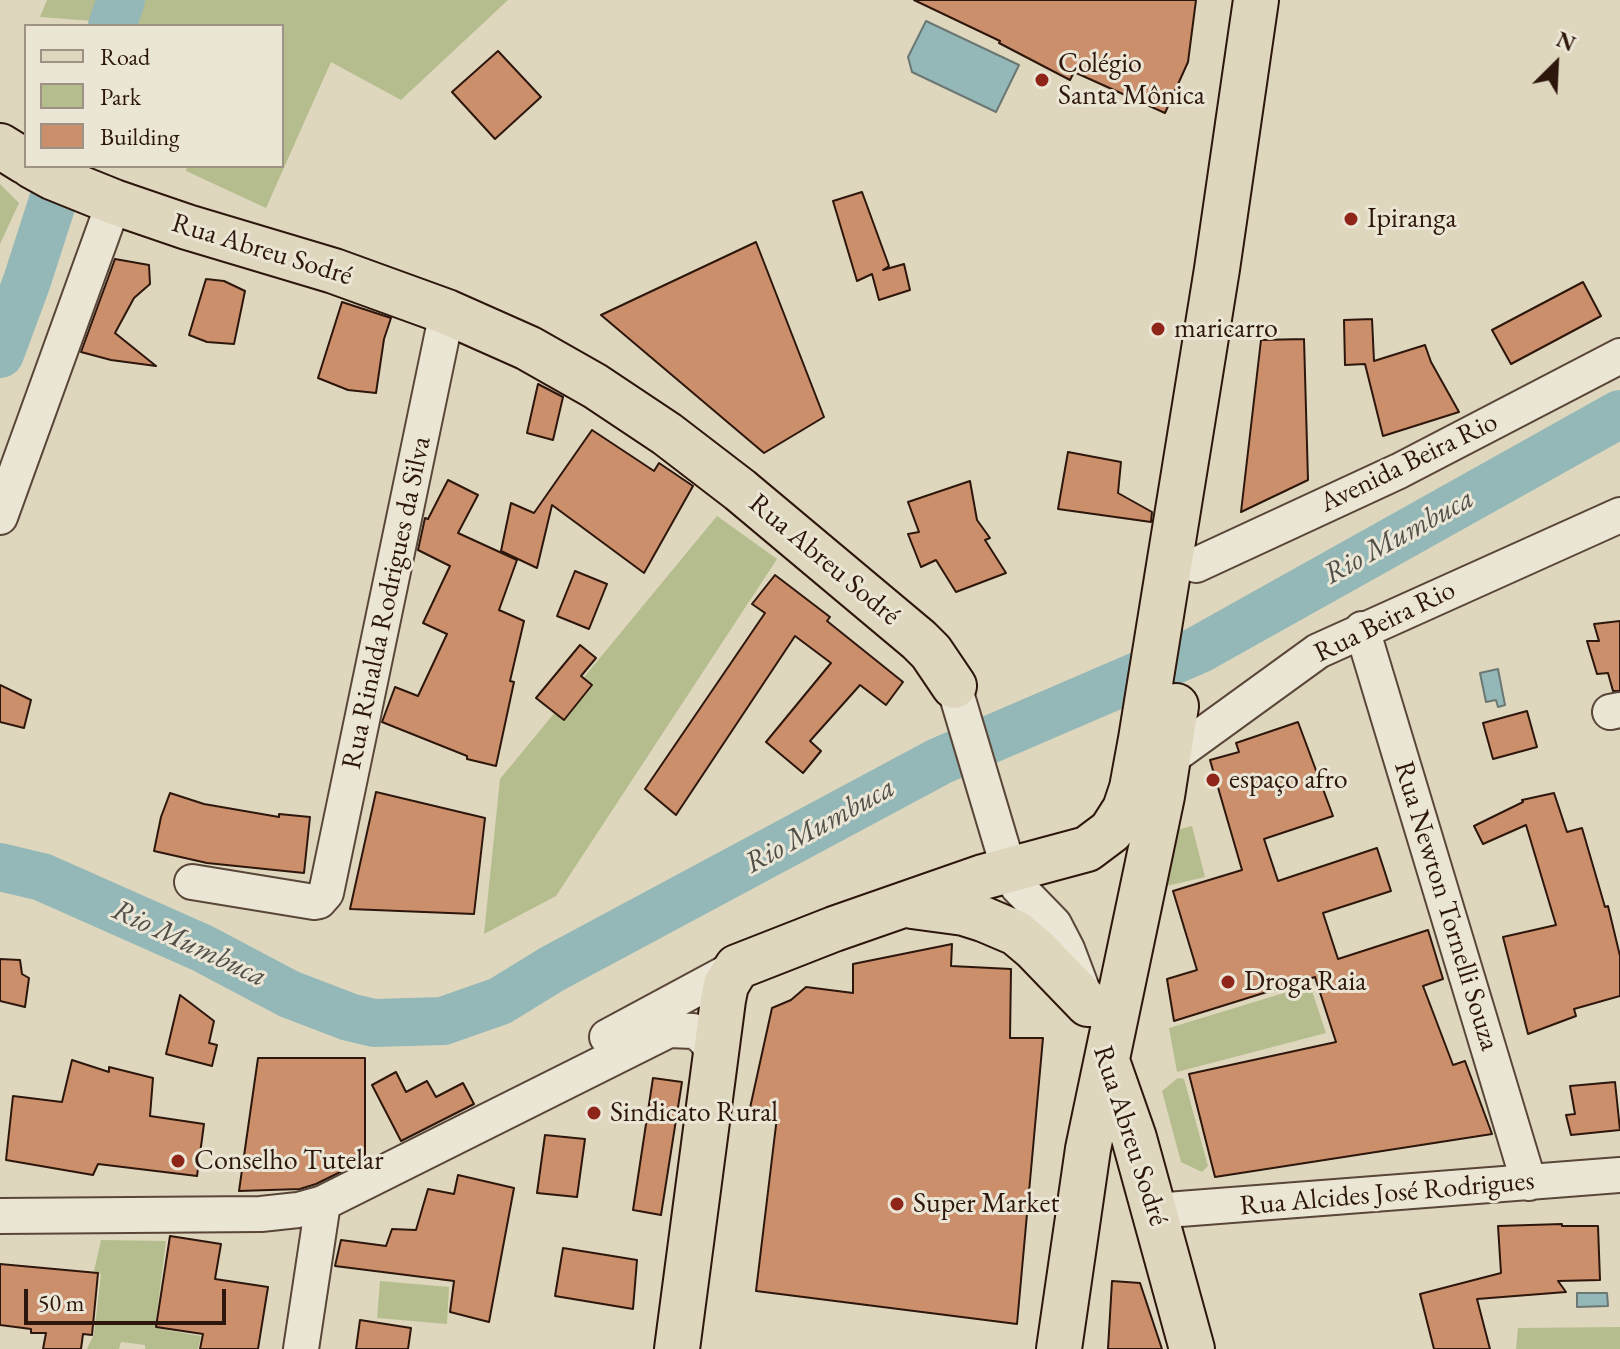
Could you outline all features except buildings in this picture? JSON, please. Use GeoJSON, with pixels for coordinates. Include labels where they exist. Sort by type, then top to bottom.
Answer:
{"type":"FeatureCollection","features":[{"type":"Feature","properties":{"kind":"main road"},"geometry":{"type":"LineString","coordinates":[[1183,590],[1217,269],[1256,0]]}},
{"type":"Feature","properties":{"kind":"main road"},"geometry":{"type":"LineString","coordinates":[[1059,1349],[1088,1149],[1107,1061],[1183,590],[1285,0]]}},
{"type":"Feature","properties":{"kind":"main road","name":"Rua Abreu Sodré"},"geometry":{"type":"LineString","coordinates":[[0,146],[24,161]]}},
{"type":"Feature","properties":{"kind":"main road","name":"Rua Abreu Sodré"},"geometry":{"type":"LineString","coordinates":[[37,169],[114,202],[322,267],[447,312],[528,348],[595,386],[667,434],[774,517],[919,640],[954,686]]}},
{"type":"Feature","properties":{"kind":"main road"},"geometry":{"type":"LineString","coordinates":[[677,1349],[698,1205],[715,1051],[726,985],[737,967],[834,929],[1096,844],[1111,831],[1161,741]]}},
{"type":"Feature","properties":{"kind":"main road"},"geometry":{"type":"LineString","coordinates":[[905,905],[964,913],[1016,933],[1088,1004]]}},
{"type":"Feature","properties":{"kind":"main road","name":"Rua Abreu Sodré"},"geometry":{"type":"LineString","coordinates":[[1107,1061],[1134,1138],[1192,1349]]}},
{"type":"Feature","properties":{"kind":"street"},"geometry":{"type":"LineString","coordinates":[[0,517],[114,202]]}},
{"type":"Feature","properties":{"kind":"street","name":"Rua Rinalda Rodrigues da Silva"},"geometry":{"type":"LineString","coordinates":[[192,882],[314,902],[326,893],[447,312]]}},
{"type":"Feature","properties":{"kind":"street","name":"Avenida Beira Rio"},"geometry":{"type":"LineString","coordinates":[[1183,590],[1399,471],[1620,356]]}},
{"type":"Feature","properties":{"kind":"street","name":"Rua Beira Rio"},"geometry":{"type":"LineString","coordinates":[[1161,741],[1362,629],[1620,515]]}},
{"type":"Feature","properties":{"kind":"street","name":"Rua Newton Tornelli Souza"},"geometry":{"type":"LineString","coordinates":[[1362,629],[1529,1183]]}},
{"type":"Feature","properties":{"kind":"street","name":"Rua Abreu Sodré"},"geometry":{"type":"LineString","coordinates":[[954,686],[1009,870],[1018,887],[1054,924],[1067,949],[1107,1061]]}},
{"type":"Feature","properties":{"kind":"street"},"geometry":{"type":"LineString","coordinates":[[490,1118],[576,1054],[737,967]]}},
{"type":"Feature","properties":{"kind":"street"},"geometry":{"type":"LineString","coordinates":[[0,1216],[261,1214],[298,1210],[323,1203],[669,1030],[693,1031],[715,1051]]}},
{"type":"Feature","properties":{"kind":"street","name":"Rua Alcides José Rodrigues"},"geometry":{"type":"LineString","coordinates":[[1154,1211],[1620,1175]]}},
{"type":"Feature","properties":{"kind":"street"},"geometry":{"type":"LineString","coordinates":[[301,1349],[323,1203]]}},
{"type":"Feature","properties":{"kind":"green space"},"geometry":{"type":"Polygon","coordinates":[[[47,0],[508,0],[401,100],[331,62],[284,168],[284,24],[133,24],[40,17],[47,0]]]}},
{"type":"Feature","properties":{"kind":"green space"},"geometry":{"type":"Polygon","coordinates":[[[187,168],[284,168],[266,208],[186,171],[187,168]]]}},
{"type":"Feature","properties":{"kind":"green space"},"geometry":{"type":"Polygon","coordinates":[[[0,184],[19,203],[0,244],[0,184]]]}},
{"type":"Feature","properties":{"kind":"green space"},"geometry":{"type":"Polygon","coordinates":[[[717,516],[777,559],[556,896],[484,934],[500,779],[717,516]]]}},
{"type":"Feature","properties":{"kind":"green space"},"geometry":{"type":"Polygon","coordinates":[[[1192,826],[1205,877],[1158,888],[1173,831],[1192,826]]]}},
{"type":"Feature","properties":{"kind":"green space"},"geometry":{"type":"Polygon","coordinates":[[[1310,985],[1326,1033],[1177,1072],[1169,1028],[1310,985]]]}},
{"type":"Feature","properties":{"kind":"green space"},"geometry":{"type":"Polygon","coordinates":[[[1178,1078],[1184,1079],[1208,1166],[1202,1172],[1181,1162],[1162,1091],[1178,1078]]]}},
{"type":"Feature","properties":{"kind":"green space"},"geometry":{"type":"Polygon","coordinates":[[[101,1240],[166,1241],[155,1328],[201,1336],[198,1349],[145,1349],[145,1345],[121,1342],[119,1349],[87,1349],[94,1334],[101,1274],[94,1271],[101,1240]]]}},
{"type":"Feature","properties":{"kind":"green space"},"geometry":{"type":"Polygon","coordinates":[[[380,1281],[449,1287],[447,1324],[377,1318],[380,1281]]]}},
{"type":"Feature","properties":{"kind":"green space"},"geometry":{"type":"Polygon","coordinates":[[[1620,1327],[1620,1349],[1516,1349],[1518,1328],[1620,1327]]]}},
{"type":"Feature","properties":{"kind":"water"},"geometry":{"type":"Polygon","coordinates":[[[926,21],[1019,65],[996,112],[912,72],[908,57],[926,21]]]}},
{"type":"Feature","properties":{"kind":"water"},"geometry":{"type":"Polygon","coordinates":[[[1498,669],[1505,705],[1498,707],[1496,700],[1486,702],[1480,673],[1498,669]]]}},
{"type":"Feature","properties":{"kind":"water"},"geometry":{"type":"Polygon","coordinates":[[[1577,1293],[1607,1293],[1608,1306],[1577,1307],[1577,1293]]]}},
{"type":"Feature","properties":{"kind":"waterway"},"geometry":{"type":"LineString","coordinates":[[113,24],[121,0]]}},
{"type":"Feature","properties":{"kind":"waterway"},"geometry":{"type":"LineString","coordinates":[[0,354],[63,168]]}},
{"type":"Feature","properties":{"kind":"waterway","name":"Rio Mumbuca"},"geometry":{"type":"LineString","coordinates":[[0,867],[42,877],[202,948],[289,994],[349,1017],[374,1023],[443,1021],[500,1001],[552,969],[940,761],[1198,650],[1620,414]]}},
{"type":"Feature","properties":{"kind":"place","name":"Colégio Santa Mônica"},"geometry":{"type":"Point","coordinates":[1042,80]}},
{"type":"Feature","properties":{"kind":"place","name":"Ipiranga"},"geometry":{"type":"Point","coordinates":[1351,219]}},
{"type":"Feature","properties":{"kind":"place","name":"maricarro"},"geometry":{"type":"Point","coordinates":[1158,329]}},
{"type":"Feature","properties":{"kind":"place","name":"espaço afro"},"geometry":{"type":"Point","coordinates":[1213,780]}},
{"type":"Feature","properties":{"kind":"place","name":"Droga Raia"},"geometry":{"type":"Point","coordinates":[1228,982]}},
{"type":"Feature","properties":{"kind":"place","name":"Sindicato Rural"},"geometry":{"type":"Point","coordinates":[594,1113]}},
{"type":"Feature","properties":{"kind":"place","name":"Conselho Tutelar"},"geometry":{"type":"Point","coordinates":[178,1161]}},
{"type":"Feature","properties":{"kind":"place","name":"Super Market"},"geometry":{"type":"Point","coordinates":[897,1204]}}]}
